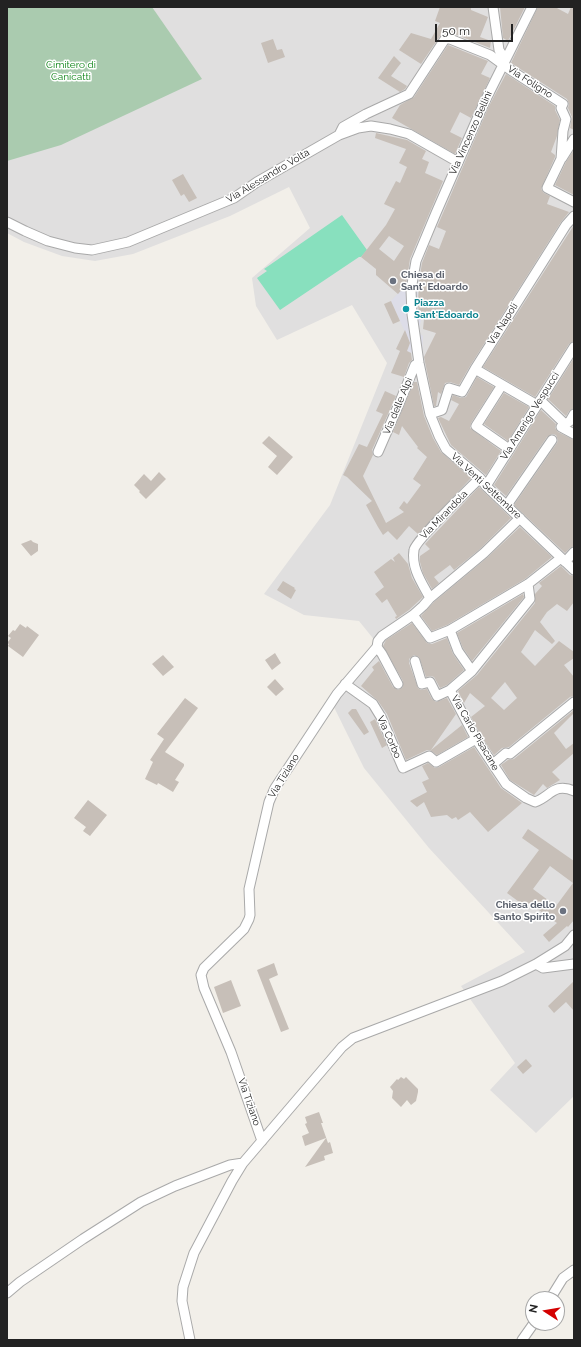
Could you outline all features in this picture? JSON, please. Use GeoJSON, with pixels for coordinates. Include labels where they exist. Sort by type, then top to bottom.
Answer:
{"type":"FeatureCollection","features":[{"type":"Feature","properties":{"kind":"street"},"geometry":{"type":"LineString","coordinates":[[493,7],[499,50],[504,62]]}},
{"type":"Feature","properties":{"kind":"street","name":"Via Vincenzo Bellini"},"geometry":{"type":"LineString","coordinates":[[419,363],[412,314],[411,290],[416,261],[484,103],[532,7]]}},
{"type":"Feature","properties":{"kind":"street","name":"Via Foligno"},"geometry":{"type":"LineString","coordinates":[[339,135],[344,127],[366,114],[410,94],[445,39],[456,41],[504,62],[563,104],[561,108],[566,118],[563,132],[562,160],[547,188],[574,202]]}},
{"type":"Feature","properties":{"kind":"street","name":"Via Alessandro Volta"},"geometry":{"type":"LineString","coordinates":[[7,222],[48,240],[76,248],[92,250],[128,242],[234,198],[257,182],[339,135],[358,128],[371,126],[409,134],[458,162]]}},
{"type":"Feature","properties":{"kind":"street"},"geometry":{"type":"LineString","coordinates":[[562,160],[574,139]]}},
{"type":"Feature","properties":{"kind":"street","name":"Via Napoli"},"geometry":{"type":"LineString","coordinates":[[430,414],[442,410],[449,388],[462,392],[566,225],[574,216]]}},
{"type":"Feature","properties":{"kind":"street","name":"Via Amerigo Vespucci"},"geometry":{"type":"LineString","coordinates":[[483,482],[509,449],[574,347]]}},
{"type":"Feature","properties":{"kind":"street","name":"Via Venti Settembre"},"geometry":{"type":"LineString","coordinates":[[419,363],[430,414],[446,449],[483,482],[574,570]]}},
{"type":"Feature","properties":{"kind":"street","name":"Via delle Alpi"},"geometry":{"type":"LineString","coordinates":[[378,452],[415,364],[419,363]]}},
{"type":"Feature","properties":{"kind":"street"},"geometry":{"type":"LineString","coordinates":[[475,369],[502,385],[538,403],[574,434]]}},
{"type":"Feature","properties":{"kind":"street"},"geometry":{"type":"LineString","coordinates":[[502,385],[476,426],[509,449]]}},
{"type":"Feature","properties":{"kind":"street"},"geometry":{"type":"LineString","coordinates":[[563,425],[570,421],[574,414]]}},
{"type":"Feature","properties":{"kind":"street"},"geometry":{"type":"LineString","coordinates":[[507,505],[552,440]]}},
{"type":"Feature","properties":{"kind":"street","name":"Via Mirandola"},"geometry":{"type":"LineString","coordinates":[[430,598],[416,571],[413,561],[414,548],[438,520],[483,482]]}},
{"type":"Feature","properties":{"kind":"street","name":"Via Tiziano"},"geometry":{"type":"LineString","coordinates":[[262,1141],[231,1052],[204,988],[201,975],[204,968],[244,929],[250,915],[249,889],[269,802],[275,788],[337,694],[377,647],[378,641],[382,636],[413,615],[430,598],[484,553],[520,518]]}},
{"type":"Feature","properties":{"kind":"street"},"geometry":{"type":"LineString","coordinates":[[413,615],[430,638],[450,630],[528,584],[574,552]]}},
{"type":"Feature","properties":{"kind":"street","name":"Via Carlo Pisacane"},"geometry":{"type":"LineString","coordinates":[[528,584],[530,599],[472,671],[450,690],[476,739],[506,784],[526,798],[535,802],[552,791],[561,788],[574,791]]}},
{"type":"Feature","properties":{"kind":"street"},"geometry":{"type":"LineString","coordinates":[[450,630],[458,652],[472,671]]}},
{"type":"Feature","properties":{"kind":"street"},"geometry":{"type":"LineString","coordinates":[[377,647],[398,684]]}},
{"type":"Feature","properties":{"kind":"street"},"geometry":{"type":"LineString","coordinates":[[415,661],[422,684],[430,682],[437,696],[450,690]]}},
{"type":"Feature","properties":{"kind":"street","name":"Via Corbo"},"geometry":{"type":"LineString","coordinates":[[345,684],[373,704],[381,717],[403,768],[429,756],[436,762],[476,739]]}},
{"type":"Feature","properties":{"kind":"street"},"geometry":{"type":"LineString","coordinates":[[493,764],[506,753],[510,754],[574,702]]}},
{"type":"Feature","properties":{"kind":"street"},"geometry":{"type":"LineString","coordinates":[[190,1340],[182,1301],[183,1287],[194,1253],[243,1163],[342,1047],[353,1038],[502,981],[536,964],[565,946],[574,935]]}},
{"type":"Feature","properties":{"kind":"street"},"geometry":{"type":"LineString","coordinates":[[536,964],[543,968],[574,964]]}},
{"type":"Feature","properties":{"kind":"street"},"geometry":{"type":"LineString","coordinates":[[7,1292],[83,1239],[140,1202],[230,1164],[243,1163]]}},
{"type":"Feature","properties":{"kind":"street"},"geometry":{"type":"LineString","coordinates":[[555,1291],[563,1278],[574,1270]]}},
{"type":"Feature","properties":{"kind":"street"},"geometry":{"type":"LineString","coordinates":[[522,1340],[528,1331]]}},
{"type":"Feature","properties":{"kind":"shaded area"},"geometry":{"type":"Polygon","coordinates":[[[7,7],[574,7],[574,1096],[536,1133],[490,1090],[515,1063],[461,986],[525,952],[429,848],[364,768],[329,697],[376,642],[359,621],[304,615],[264,594],[330,505],[387,363],[352,305],[277,340],[256,306],[252,278],[310,228],[289,187],[230,216],[133,254],[95,261],[62,256],[24,242],[7,233],[7,7]]]}},
{"type":"Feature","properties":{"kind":"shaded area","name":"Piazza Sant'Edoardo"},"geometry":{"type":"Polygon","coordinates":[[[409,273],[419,276],[417,302],[419,315],[422,317],[418,332],[423,336],[422,355],[407,351],[410,343],[391,301],[406,285],[405,278],[409,273]]]}},
{"type":"Feature","properties":{"kind":"green space","name":"Cimitero di Canicattì"},"geometry":{"type":"Polygon","coordinates":[[[7,7],[152,7],[202,79],[61,145],[7,161],[7,7]]]}},
{"type":"Feature","properties":{"kind":"green space"},"geometry":{"type":"Polygon","coordinates":[[[342,215],[367,250],[361,257],[280,310],[257,278],[267,271],[264,269],[342,215]]]}},
{"type":"Feature","properties":{"kind":"building"},"geometry":{"type":"Polygon","coordinates":[[[440,7],[471,7],[471,10],[488,17],[480,37],[491,41],[490,48],[452,33],[445,33],[440,36],[421,64],[399,50],[411,33],[431,39],[440,23],[435,21],[440,7]]]}},
{"type":"Feature","properties":{"kind":"building"},"geometry":{"type":"Polygon","coordinates":[[[500,7],[525,7],[508,41],[503,38],[500,7]]]}},
{"type":"Feature","properties":{"kind":"building"},"geometry":{"type":"Polygon","coordinates":[[[538,7],[555,7],[568,14],[571,7],[574,7],[574,130],[570,128],[572,117],[568,108],[569,104],[567,99],[511,63],[538,7]]]}},
{"type":"Feature","properties":{"kind":"building"},"geometry":{"type":"Polygon","coordinates":[[[273,39],[277,50],[282,49],[285,57],[268,63],[261,43],[273,39]]]}},
{"type":"Feature","properties":{"kind":"building"},"geometry":{"type":"Polygon","coordinates":[[[448,45],[488,61],[481,74],[490,78],[471,118],[460,112],[450,132],[462,138],[455,154],[392,118],[400,105],[414,97],[448,45]]]}},
{"type":"Feature","properties":{"kind":"building"},"geometry":{"type":"Polygon","coordinates":[[[394,56],[401,63],[391,76],[407,86],[400,92],[378,78],[394,56]]]}},
{"type":"Feature","properties":{"kind":"building"},"geometry":{"type":"Polygon","coordinates":[[[506,74],[555,106],[555,110],[560,120],[557,136],[551,152],[555,155],[555,157],[541,189],[544,193],[550,196],[547,204],[569,212],[561,222],[459,385],[450,382],[445,383],[441,394],[438,392],[436,406],[434,406],[424,357],[436,333],[423,329],[424,319],[419,315],[419,281],[422,263],[429,245],[439,249],[446,231],[437,227],[489,106],[506,74]]]}},
{"type":"Feature","properties":{"kind":"building"},"geometry":{"type":"Polygon","coordinates":[[[376,133],[407,140],[426,151],[422,159],[429,162],[425,173],[443,181],[410,259],[406,285],[398,294],[376,275],[376,269],[361,257],[386,225],[395,209],[384,204],[396,181],[400,183],[407,167],[399,163],[406,149],[375,138],[376,133]],[[389,236],[379,249],[394,261],[404,246],[389,236]]]}},
{"type":"Feature","properties":{"kind":"building"},"geometry":{"type":"Polygon","coordinates":[[[574,150],[574,195],[555,185],[566,162],[574,150]]]}},
{"type":"Feature","properties":{"kind":"building"},"geometry":{"type":"Polygon","coordinates":[[[183,174],[197,198],[189,202],[184,194],[181,196],[172,180],[183,174]]]}},
{"type":"Feature","properties":{"kind":"building"},"geometry":{"type":"Polygon","coordinates":[[[574,225],[574,341],[569,344],[535,397],[483,367],[574,225]]]}},
{"type":"Feature","properties":{"kind":"building"},"geometry":{"type":"Polygon","coordinates":[[[391,301],[400,321],[393,324],[384,304],[391,301]]]}},
{"type":"Feature","properties":{"kind":"building"},"geometry":{"type":"Polygon","coordinates":[[[405,330],[410,343],[407,351],[411,353],[412,360],[409,363],[404,377],[391,373],[400,351],[396,349],[405,330]]]}},
{"type":"Feature","properties":{"kind":"building"},"geometry":{"type":"Polygon","coordinates":[[[574,358],[574,408],[569,411],[566,416],[548,399],[574,358]]]}},
{"type":"Feature","properties":{"kind":"building"},"geometry":{"type":"Polygon","coordinates":[[[477,377],[494,387],[471,423],[470,428],[501,451],[486,475],[451,445],[438,418],[441,417],[449,421],[459,404],[451,400],[453,395],[461,398],[466,397],[477,377]]]}},
{"type":"Feature","properties":{"kind":"building"},"geometry":{"type":"Polygon","coordinates":[[[414,382],[417,382],[424,416],[433,438],[441,452],[471,478],[418,534],[409,526],[397,540],[388,531],[383,535],[366,505],[372,501],[343,475],[359,444],[367,447],[383,414],[376,411],[385,391],[396,396],[372,450],[373,455],[363,476],[386,523],[404,512],[399,508],[404,501],[407,504],[421,485],[413,479],[427,457],[417,448],[418,447],[402,426],[399,435],[393,432],[414,382]]]}},
{"type":"Feature","properties":{"kind":"building"},"geometry":{"type":"Polygon","coordinates":[[[504,393],[529,407],[508,441],[484,424],[504,393]]]}},
{"type":"Feature","properties":{"kind":"building"},"geometry":{"type":"Polygon","coordinates":[[[541,410],[556,424],[555,428],[558,432],[574,440],[574,546],[565,553],[514,505],[557,443],[558,440],[556,435],[552,434],[547,437],[506,496],[494,485],[541,410]]]}},
{"type":"Feature","properties":{"kind":"building"},"geometry":{"type":"Polygon","coordinates":[[[269,436],[293,457],[277,475],[268,467],[277,456],[262,443],[269,436]]]}},
{"type":"Feature","properties":{"kind":"building"},"geometry":{"type":"Polygon","coordinates":[[[159,472],[166,479],[146,499],[134,485],[144,474],[151,481],[159,472]]]}},
{"type":"Feature","properties":{"kind":"building"},"geometry":{"type":"Polygon","coordinates":[[[479,487],[511,518],[480,549],[454,570],[450,565],[434,577],[439,583],[432,589],[423,573],[420,562],[420,556],[430,549],[425,544],[479,487]]]}},
{"type":"Feature","properties":{"kind":"building"},"geometry":{"type":"Polygon","coordinates":[[[520,527],[552,557],[525,579],[447,625],[432,631],[421,616],[434,602],[488,557],[520,527]]]}},
{"type":"Feature","properties":{"kind":"building"},"geometry":{"type":"Polygon","coordinates":[[[31,540],[38,544],[38,551],[31,556],[21,544],[31,540]]]}},
{"type":"Feature","properties":{"kind":"building"},"geometry":{"type":"Polygon","coordinates":[[[399,553],[408,564],[412,578],[423,597],[409,610],[396,619],[395,617],[397,616],[387,599],[382,603],[375,594],[384,587],[374,572],[391,559],[395,562],[393,558],[399,553]]]}},
{"type":"Feature","properties":{"kind":"building"},"geometry":{"type":"Polygon","coordinates":[[[561,566],[570,575],[574,576],[574,602],[567,611],[557,604],[547,612],[540,622],[555,641],[552,644],[535,630],[521,652],[535,666],[559,641],[574,652],[574,658],[564,665],[574,677],[574,696],[570,697],[509,747],[502,748],[494,755],[481,736],[471,717],[485,706],[470,693],[464,703],[458,691],[477,675],[535,603],[535,594],[542,586],[539,583],[561,566]],[[505,682],[491,698],[504,710],[517,698],[505,682]]]}},
{"type":"Feature","properties":{"kind":"building"},"geometry":{"type":"Polygon","coordinates":[[[283,581],[296,590],[291,599],[277,590],[283,581]]]}},
{"type":"Feature","properties":{"kind":"building"},"geometry":{"type":"Polygon","coordinates":[[[523,594],[524,597],[472,661],[463,648],[457,633],[523,594]]]}},
{"type":"Feature","properties":{"kind":"building"},"geometry":{"type":"Polygon","coordinates":[[[412,623],[427,643],[432,644],[447,638],[453,654],[464,670],[447,685],[440,688],[434,677],[426,677],[419,657],[414,655],[409,659],[418,688],[421,690],[427,689],[432,699],[436,702],[447,698],[456,714],[431,750],[462,725],[468,737],[437,755],[430,750],[427,750],[406,760],[387,714],[378,701],[361,686],[374,670],[372,667],[379,661],[393,687],[398,690],[403,687],[403,681],[383,646],[386,640],[412,623]]]}},
{"type":"Feature","properties":{"kind":"building"},"geometry":{"type":"Polygon","coordinates":[[[20,624],[26,628],[27,626],[39,635],[23,657],[8,646],[9,644],[7,643],[11,638],[8,636],[13,630],[15,631],[20,624]]]}},
{"type":"Feature","properties":{"kind":"building"},"geometry":{"type":"Polygon","coordinates":[[[275,653],[281,663],[272,670],[265,660],[275,653]]]}},
{"type":"Feature","properties":{"kind":"building"},"geometry":{"type":"Polygon","coordinates":[[[163,655],[174,667],[163,676],[152,664],[163,655]]]}},
{"type":"Feature","properties":{"kind":"building"},"geometry":{"type":"Polygon","coordinates":[[[275,679],[284,689],[276,696],[267,687],[275,679]]]}},
{"type":"Feature","properties":{"kind":"building"},"geometry":{"type":"Polygon","coordinates":[[[185,698],[198,708],[165,752],[184,764],[175,780],[179,782],[173,792],[158,783],[157,785],[145,779],[153,762],[150,760],[164,739],[157,734],[185,698]]]}},
{"type":"Feature","properties":{"kind":"building"},"geometry":{"type":"Polygon","coordinates":[[[352,709],[356,709],[369,732],[364,735],[348,713],[352,709]]]}},
{"type":"Feature","properties":{"kind":"building"},"geometry":{"type":"Polygon","coordinates":[[[574,710],[574,713],[554,733],[566,749],[574,743],[574,753],[552,772],[560,780],[547,788],[543,784],[534,795],[510,780],[501,765],[508,760],[514,759],[574,710]]]}},
{"type":"Feature","properties":{"kind":"building"},"geometry":{"type":"Polygon","coordinates":[[[375,719],[387,745],[382,748],[370,722],[375,719]]]}},
{"type":"Feature","properties":{"kind":"building"},"geometry":{"type":"Polygon","coordinates":[[[474,747],[501,788],[522,803],[488,832],[470,812],[458,820],[456,817],[452,819],[447,815],[431,817],[424,802],[417,807],[410,801],[427,792],[422,782],[429,779],[422,766],[428,763],[435,768],[439,767],[474,747]]]}},
{"type":"Feature","properties":{"kind":"building"},"geometry":{"type":"Polygon","coordinates":[[[88,800],[107,815],[90,836],[83,831],[86,827],[74,818],[88,800]]]}},
{"type":"Feature","properties":{"kind":"building"},"geometry":{"type":"Polygon","coordinates":[[[528,829],[574,861],[574,920],[568,927],[567,926],[549,942],[543,935],[557,923],[529,903],[526,907],[507,893],[539,850],[522,838],[528,829]],[[550,866],[533,889],[556,906],[573,883],[550,866]]]}},
{"type":"Feature","properties":{"kind":"building"},"geometry":{"type":"Polygon","coordinates":[[[274,963],[278,975],[269,979],[289,1029],[281,1032],[257,970],[274,963]]]}},
{"type":"Feature","properties":{"kind":"building"},"geometry":{"type":"Polygon","coordinates":[[[231,980],[241,1006],[223,1013],[214,987],[231,980]]]}},
{"type":"Feature","properties":{"kind":"building"},"geometry":{"type":"Polygon","coordinates":[[[574,981],[574,1011],[566,1002],[554,1013],[548,1006],[574,981]]]}},
{"type":"Feature","properties":{"kind":"building"},"geometry":{"type":"Polygon","coordinates":[[[526,1059],[532,1066],[523,1074],[517,1067],[526,1059]]]}},
{"type":"Feature","properties":{"kind":"building"},"geometry":{"type":"Polygon","coordinates":[[[401,1077],[404,1079],[406,1077],[418,1089],[418,1092],[416,1101],[411,1105],[407,1100],[401,1107],[392,1098],[393,1091],[390,1087],[397,1079],[398,1080],[401,1077]]]}},
{"type":"Feature","properties":{"kind":"building"},"geometry":{"type":"Polygon","coordinates":[[[319,1112],[323,1123],[321,1123],[328,1143],[330,1142],[333,1153],[324,1156],[325,1160],[305,1167],[326,1138],[305,1146],[302,1136],[309,1133],[305,1124],[307,1123],[305,1117],[319,1112]]]}},
{"type":"Feature","properties":{"kind":"place","name":"Chiesa di Sant' Edoardo"},"geometry":{"type":"Point","coordinates":[393,281]}},
{"type":"Feature","properties":{"kind":"place","name":"Piazza Sant'Edoardo"},"geometry":{"type":"Point","coordinates":[406,309]}},
{"type":"Feature","properties":{"kind":"place","name":"Chiesa dello Santo Spirito"},"geometry":{"type":"Point","coordinates":[563,911]}}]}
